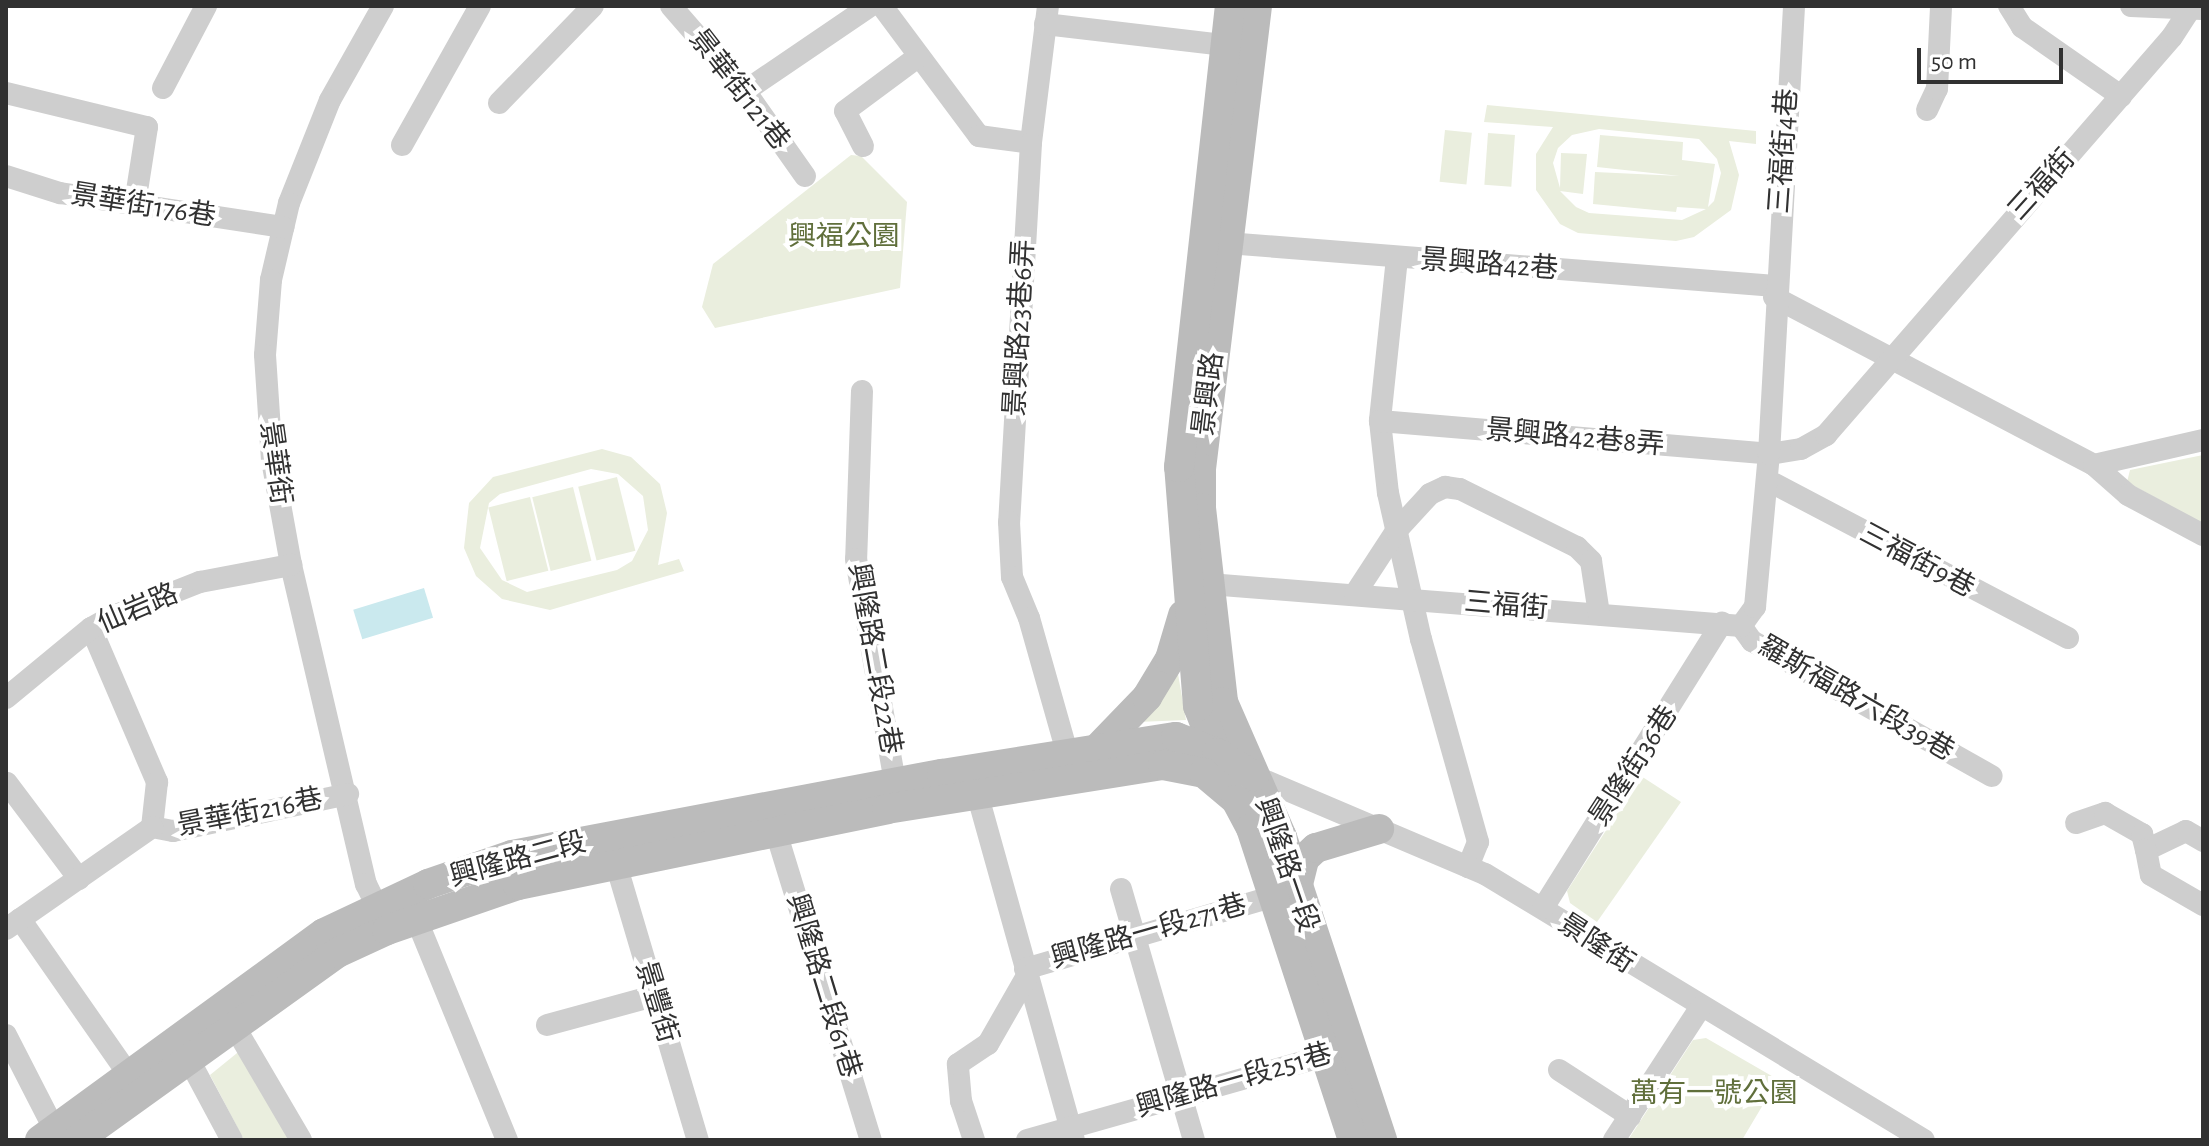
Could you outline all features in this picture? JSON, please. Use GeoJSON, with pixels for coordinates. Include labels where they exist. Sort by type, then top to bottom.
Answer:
{"type":"FeatureCollection","features":[{"type":"Feature","properties":{"kind":"main road","name":"景興路"},"geometry":{"type":"LineString","coordinates":[[1227,775],[1198,706],[1198,593],[1201,469],[1225,45],[1230,6]]}},
{"type":"Feature","properties":{"kind":"main road","name":"景興路"},"geometry":{"type":"LineString","coordinates":[[1215,242],[1257,6]]}},
{"type":"Feature","properties":{"kind":"main road","name":"景興路"},"geometry":{"type":"LineString","coordinates":[[1198,593],[1223,702],[1227,775]]}},
{"type":"Feature","properties":{"kind":"main road"},"geometry":{"type":"LineString","coordinates":[[1098,748],[1147,697],[1170,659],[1198,593]]}},
{"type":"Feature","properties":{"kind":"main road"},"geometry":{"type":"LineString","coordinates":[[1064,765],[1098,748],[1176,737],[1227,775]]}},
{"type":"Feature","properties":{"kind":"main road"},"geometry":{"type":"LineString","coordinates":[[1064,765],[1163,765],[1227,775]]}},
{"type":"Feature","properties":{"kind":"main road","name":"興隆路二段"},"geometry":{"type":"LineString","coordinates":[[57,1136],[188,1058],[337,953],[382,918],[407,893],[512,855],[895,782],[1064,765]]}},
{"type":"Feature","properties":{"kind":"main road","name":"興隆路二段"},"geometry":{"type":"LineString","coordinates":[[57,1136],[128,1074],[324,933],[382,918],[417,922],[518,885],[977,793],[1064,765]]}},
{"type":"Feature","properties":{"kind":"main road","name":"興隆路一段"},"geometry":{"type":"LineString","coordinates":[[1227,775],[1282,837],[1285,894],[1336,1052],[1353,1140]]}},
{"type":"Feature","properties":{"kind":"main road"},"geometry":{"type":"LineString","coordinates":[[1285,894],[1304,859],[1316,848],[1379,829]]}},
{"type":"Feature","properties":{"kind":"main road","name":"興隆路一段"},"geometry":{"type":"LineString","coordinates":[[1336,1052],[1382,1140]]}},
{"type":"Feature","properties":{"kind":"street"},"geometry":{"type":"LineString","coordinates":[[163,88],[206,6]]}},
{"type":"Feature","properties":{"kind":"street","name":"景華街"},"geometry":{"type":"LineString","coordinates":[[382,918],[366,884],[348,794],[291,565],[272,460],[265,355],[269,295],[283,227],[330,100],[383,6]]}},
{"type":"Feature","properties":{"kind":"street"},"geometry":{"type":"LineString","coordinates":[[402,145],[480,6]]}},
{"type":"Feature","properties":{"kind":"street"},"geometry":{"type":"LineString","coordinates":[[499,103],[593,6]]}},
{"type":"Feature","properties":{"kind":"street"},"geometry":{"type":"LineString","coordinates":[[677,13],[702,6]]}},
{"type":"Feature","properties":{"kind":"street"},"geometry":{"type":"LineString","coordinates":[[745,91],[870,6]]}},
{"type":"Feature","properties":{"kind":"street"},"geometry":{"type":"LineString","coordinates":[[882,6],[979,136],[1031,143]]}},
{"type":"Feature","properties":{"kind":"street","name":"三福街4巷"},"geometry":{"type":"LineString","coordinates":[[1774,291],[1794,6]]}},
{"type":"Feature","properties":{"kind":"street"},"geometry":{"type":"LineString","coordinates":[[1927,110],[1929,96],[1937,89],[1941,6]]}},
{"type":"Feature","properties":{"kind":"street"},"geometry":{"type":"LineString","coordinates":[[2009,6],[2022,27],[2121,96]]}},
{"type":"Feature","properties":{"kind":"street"},"geometry":{"type":"LineString","coordinates":[[2131,6],[2197,9]]}},
{"type":"Feature","properties":{"kind":"street","name":"三福街"},"geometry":{"type":"LineString","coordinates":[[1769,454],[1801,449],[1826,435],[2197,9]]}},
{"type":"Feature","properties":{"kind":"street","name":"景華街121巷"},"geometry":{"type":"LineString","coordinates":[[677,13],[745,91],[805,176]]}},
{"type":"Feature","properties":{"kind":"street"},"geometry":{"type":"LineString","coordinates":[[1047,15],[1225,45]]}},
{"type":"Feature","properties":{"kind":"street","name":"景興路23巷6弄"},"geometry":{"type":"LineString","coordinates":[[1047,15],[1031,143],[1011,487],[1012,577],[1029,618],[1064,765]]}},
{"type":"Feature","properties":{"kind":"street"},"geometry":{"type":"LineString","coordinates":[[863,146],[845,111],[919,56]]}},
{"type":"Feature","properties":{"kind":"street"},"geometry":{"type":"LineString","coordinates":[[6,93],[147,127],[135,204]]}},
{"type":"Feature","properties":{"kind":"street","name":"景華街176巷"},"geometry":{"type":"LineString","coordinates":[[6,176],[60,193],[283,227]]}},
{"type":"Feature","properties":{"kind":"street","name":"景興路42巷"},"geometry":{"type":"LineString","coordinates":[[1215,242],[1774,291]]}},
{"type":"Feature","properties":{"kind":"street"},"geometry":{"type":"LineString","coordinates":[[1397,258],[1380,421],[1396,531],[1478,842],[1468,867]]}},
{"type":"Feature","properties":{"kind":"street"},"geometry":{"type":"LineString","coordinates":[[1731,624],[1755,607],[1769,454],[1774,291],[1890,358],[2094,465],[2128,495],[2203,535]]}},
{"type":"Feature","properties":{"kind":"street","name":"興隆路二段22巷"},"geometry":{"type":"LineString","coordinates":[[862,391],[856,559],[895,782]]}},
{"type":"Feature","properties":{"kind":"street","name":"景興路42巷8弄"},"geometry":{"type":"LineString","coordinates":[[1380,421],[1769,454]]}},
{"type":"Feature","properties":{"kind":"street"},"geometry":{"type":"LineString","coordinates":[[2094,465],[2203,440]]}},
{"type":"Feature","properties":{"kind":"street","name":"三福街9巷"},"geometry":{"type":"LineString","coordinates":[[1767,480],[2068,638]]}},
{"type":"Feature","properties":{"kind":"street"},"geometry":{"type":"LineString","coordinates":[[1355,594],[1396,531],[1430,494],[1445,487],[1460,489],[1577,547],[1591,561],[1599,614]]}},
{"type":"Feature","properties":{"kind":"street","name":"仙岩路"},"geometry":{"type":"LineString","coordinates":[[6,698],[91,628],[200,582],[291,565]]}},
{"type":"Feature","properties":{"kind":"street","name":"三福街"},"geometry":{"type":"LineString","coordinates":[[1198,593],[1355,594],[1731,624]]}},
{"type":"Feature","properties":{"kind":"street","name":"羅斯福路六段39巷"},"geometry":{"type":"LineString","coordinates":[[1731,624],[1752,641],[1992,776]]}},
{"type":"Feature","properties":{"kind":"street","name":"景隆街36巷"},"geometry":{"type":"LineString","coordinates":[[1543,908],[1731,624]]}},
{"type":"Feature","properties":{"kind":"street"},"geometry":{"type":"LineString","coordinates":[[91,628],[157,782],[152,827],[13,924],[128,1074]]}},
{"type":"Feature","properties":{"kind":"street","name":"景隆街"},"geometry":{"type":"LineString","coordinates":[[1227,775],[1379,829],[1468,867],[1543,908],[1700,1008],[1924,1140]]}},
{"type":"Feature","properties":{"kind":"street"},"geometry":{"type":"LineString","coordinates":[[7,783],[79,879]]}},
{"type":"Feature","properties":{"kind":"street"},"geometry":{"type":"LineString","coordinates":[[977,793],[1072,1134]]}},
{"type":"Feature","properties":{"kind":"street","name":"景華街216巷"},"geometry":{"type":"LineString","coordinates":[[152,827],[173,831],[348,794]]}},
{"type":"Feature","properties":{"kind":"street"},"geometry":{"type":"LineString","coordinates":[[2076,823],[2105,813],[2142,834],[2151,875],[2203,905]]}},
{"type":"Feature","properties":{"kind":"street"},"geometry":{"type":"LineString","coordinates":[[2146,850],[2186,831],[2203,841]]}},
{"type":"Feature","properties":{"kind":"street","name":"興隆路二段61巷"},"geometry":{"type":"LineString","coordinates":[[776,832],[871,1140]]}},
{"type":"Feature","properties":{"kind":"street","name":"景豐街"},"geometry":{"type":"LineString","coordinates":[[616,864],[698,1140]]}},
{"type":"Feature","properties":{"kind":"street"},"geometry":{"type":"LineString","coordinates":[[1121,889],[1194,1140]]}},
{"type":"Feature","properties":{"kind":"street"},"geometry":{"type":"LineString","coordinates":[[407,893],[507,1140]]}},
{"type":"Feature","properties":{"kind":"street","name":"興隆路一段271巷"},"geometry":{"type":"LineString","coordinates":[[1026,972],[1285,894]]}},
{"type":"Feature","properties":{"kind":"street"},"geometry":{"type":"LineString","coordinates":[[974,1140],[961,1101],[958,1064],[988,1044],[1026,972]]}},
{"type":"Feature","properties":{"kind":"street"},"geometry":{"type":"LineString","coordinates":[[547,1025],[654,996]]}},
{"type":"Feature","properties":{"kind":"street"},"geometry":{"type":"LineString","coordinates":[[1614,1140],[1700,1008]]}},
{"type":"Feature","properties":{"kind":"street"},"geometry":{"type":"LineString","coordinates":[[233,1024],[301,1140]]}},
{"type":"Feature","properties":{"kind":"street"},"geometry":{"type":"LineString","coordinates":[[6,1035],[57,1136]]}},
{"type":"Feature","properties":{"kind":"street","name":"興隆路一段251巷"},"geometry":{"type":"LineString","coordinates":[[1027,1140],[1072,1134],[1182,1095],[1336,1052]]}},
{"type":"Feature","properties":{"kind":"street"},"geometry":{"type":"LineString","coordinates":[[188,1058],[232,1140]]}},
{"type":"Feature","properties":{"kind":"street"},"geometry":{"type":"LineString","coordinates":[[1559,1070],[1630,1116]]}},
{"type":"Feature","properties":{"kind":"green space"},"geometry":{"type":"Polygon","coordinates":[[[1487,105],[1756,131],[1756,144],[1729,141],[1739,175],[1731,210],[1694,237],[1676,241],[1578,233],[1560,224],[1536,190],[1536,154],[1553,127],[1484,122],[1487,105]],[[1599,129],[1572,135],[1558,148],[1553,163],[1560,188],[1561,153],[1587,154],[1583,194],[1560,191],[1576,207],[1589,213],[1682,220],[1706,209],[1677,207],[1676,212],[1593,204],[1595,172],[1680,176],[1597,167],[1600,135],[1683,142],[1682,160],[1715,164],[1708,207],[1714,201],[1721,173],[1717,159],[1699,139],[1599,129]]]}},
{"type":"Feature","properties":{"kind":"green space"},"geometry":{"type":"Polygon","coordinates":[[[1445,130],[1472,133],[1466,185],[1440,182],[1445,130]]]}},
{"type":"Feature","properties":{"kind":"green space"},"geometry":{"type":"Polygon","coordinates":[[[1488,133],[1515,135],[1511,187],[1484,185],[1488,133]]]}},
{"type":"Feature","properties":{"kind":"green space","name":"興福公園"},"geometry":{"type":"Polygon","coordinates":[[[851,155],[861,156],[907,202],[900,288],[715,328],[702,307],[713,264],[851,155]]]}},
{"type":"Feature","properties":{"kind":"green space"},"geometry":{"type":"Polygon","coordinates":[[[602,449],[631,457],[660,484],[667,513],[658,565],[679,559],[684,571],[550,610],[502,599],[476,576],[464,548],[469,503],[493,477],[602,449]],[[591,469],[500,494],[489,503],[480,548],[502,580],[527,592],[617,570],[632,561],[648,530],[643,496],[618,474],[591,469]]]}},
{"type":"Feature","properties":{"kind":"green space"},"geometry":{"type":"Polygon","coordinates":[[[2203,455],[2203,524],[2127,482],[2130,470],[2203,455]]]}},
{"type":"Feature","properties":{"kind":"green space"},"geometry":{"type":"Polygon","coordinates":[[[617,477],[635,551],[597,560],[578,487],[617,477]]]}},
{"type":"Feature","properties":{"kind":"green space"},"geometry":{"type":"Polygon","coordinates":[[[573,487],[591,561],[551,571],[532,497],[573,487]]]}},
{"type":"Feature","properties":{"kind":"green space"},"geometry":{"type":"Polygon","coordinates":[[[530,497],[548,571],[507,581],[488,507],[530,497]]]}},
{"type":"Feature","properties":{"kind":"green space"},"geometry":{"type":"Polygon","coordinates":[[[1177,668],[1186,720],[1138,722],[1177,668]]]}},
{"type":"Feature","properties":{"kind":"green space"},"geometry":{"type":"Polygon","coordinates":[[[1641,776],[1681,802],[1597,922],[1570,903],[1567,891],[1641,776]]]}},
{"type":"Feature","properties":{"kind":"green space","name":"萬有一號公園"},"geometry":{"type":"Polygon","coordinates":[[[1706,1038],[1789,1086],[1773,1088],[1742,1140],[1628,1140],[1693,1040],[1706,1038]]]}},
{"type":"Feature","properties":{"kind":"green space"},"geometry":{"type":"Polygon","coordinates":[[[242,1049],[292,1140],[244,1140],[210,1075],[242,1049]]]}},
{"type":"Feature","properties":{"kind":"water"},"geometry":{"type":"Polygon","coordinates":[[[424,588],[433,618],[362,639],[353,610],[424,588]]]}}]}
